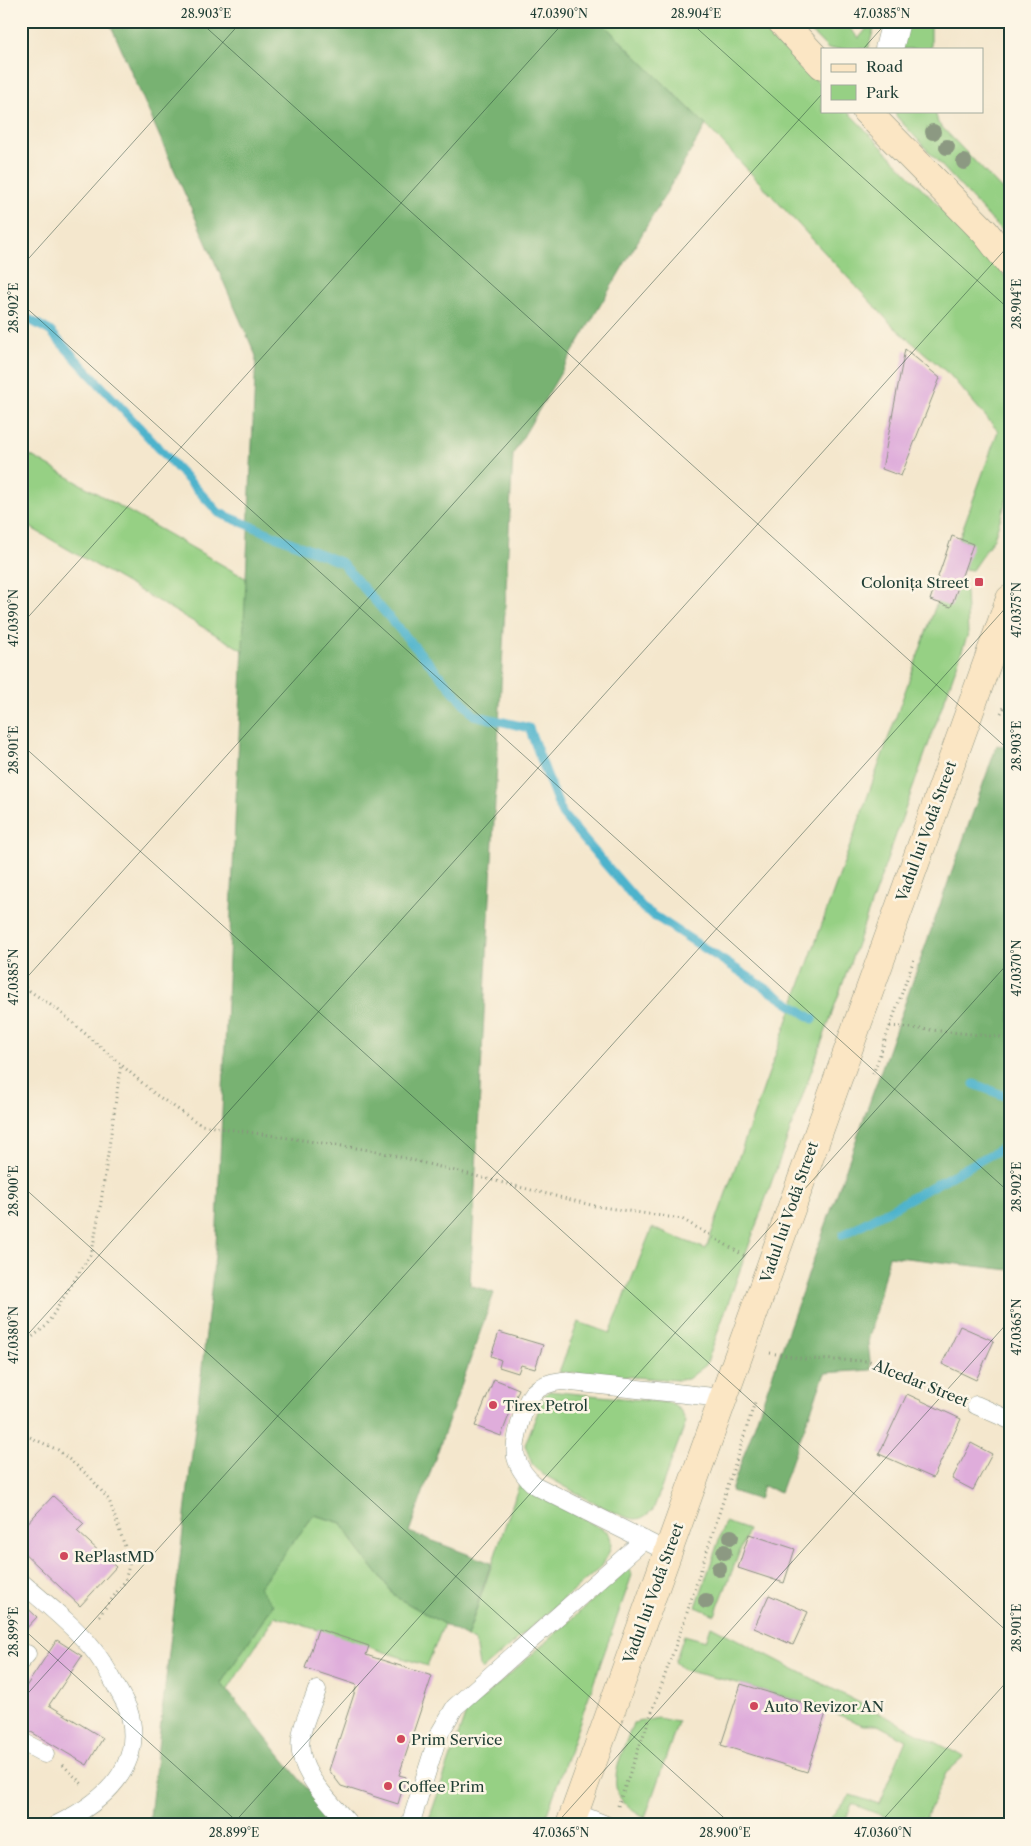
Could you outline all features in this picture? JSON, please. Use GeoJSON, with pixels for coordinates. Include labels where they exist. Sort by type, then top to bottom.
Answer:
{"type":"FeatureCollection","features":[{"type":"Feature","properties":{"kind":"main road"},"geometry":{"type":"LineString","coordinates":[[781,21],[821,64]]}},
{"type":"Feature","properties":{"kind":"main road"},"geometry":{"type":"LineString","coordinates":[[866,112],[985,232],[1010,264]]}},
{"type":"Feature","properties":{"kind":"main road","name":"Vadul lui Vodă Street"},"geometry":{"type":"LineString","coordinates":[[572,1818],[1010,599]]}},
{"type":"Feature","properties":{"kind":"street"},"geometry":{"type":"LineString","coordinates":[[889,48],[896,21]]}},
{"type":"Feature","properties":{"kind":"lane"},"geometry":{"type":"LineString","coordinates":[[668,1552],[536,1486],[529,1480],[520,1466],[515,1451],[527,1402],[533,1393],[553,1381],[723,1398]]}},
{"type":"Feature","properties":{"kind":"lane","name":"Alcedar Street"},"geometry":{"type":"LineString","coordinates":[[976,1405],[1010,1420]]}},
{"type":"Feature","properties":{"kind":"lane"},"geometry":{"type":"LineString","coordinates":[[410,1825],[438,1736],[455,1707],[644,1540]]}},
{"type":"Feature","properties":{"kind":"lane"},"geometry":{"type":"LineString","coordinates":[[21,1582],[92,1648],[110,1675],[128,1708],[131,1724],[132,1740],[128,1759],[112,1787],[96,1802],[72,1818],[56,1825]]}},
{"type":"Feature","properties":{"kind":"lane"},"geometry":{"type":"LineString","coordinates":[[317,1690],[301,1736],[302,1759],[310,1777],[350,1825]]}},
{"type":"Feature","properties":{"kind":"lane"},"geometry":{"type":"LineString","coordinates":[[21,1741],[45,1754]]}},
{"type":"Feature","properties":{"kind":"lane"},"geometry":{"type":"LineString","coordinates":[[572,1818],[606,1825]]}},
{"type":"Feature","properties":{"kind":"path"},"geometry":{"type":"LineString","coordinates":[[999,718],[1010,697]]}},
{"type":"Feature","properties":{"kind":"path"},"geometry":{"type":"LineString","coordinates":[[870,1082],[916,951]]}},
{"type":"Feature","properties":{"kind":"path"},"geometry":{"type":"LineString","coordinates":[[21,985],[58,1010],[155,1094],[201,1125],[376,1151],[595,1206],[682,1220],[769,1270]]}},
{"type":"Feature","properties":{"kind":"path"},"geometry":{"type":"LineString","coordinates":[[890,1026],[1010,1038]]}},
{"type":"Feature","properties":{"kind":"path"},"geometry":{"type":"LineString","coordinates":[[21,1346],[46,1326],[92,1252],[121,1064]]}},
{"type":"Feature","properties":{"kind":"path"},"geometry":{"type":"LineString","coordinates":[[767,1362],[774,1344]]}},
{"type":"Feature","properties":{"kind":"path","name":"Alcedar Street"},"geometry":{"type":"LineString","coordinates":[[770,1353],[805,1359],[869,1361],[976,1405]]}},
{"type":"Feature","properties":{"kind":"path"},"geometry":{"type":"LineString","coordinates":[[618,1806],[684,1622],[756,1400]]}},
{"type":"Feature","properties":{"kind":"path"},"geometry":{"type":"LineString","coordinates":[[21,1433],[58,1450],[90,1477],[109,1500],[130,1562],[125,1581],[82,1638]]}},
{"type":"Feature","properties":{"kind":"path"},"geometry":{"type":"LineString","coordinates":[[45,1754],[71,1772],[96,1802]]}},
{"type":"Feature","properties":{"kind":"green space"},"geometry":{"type":"Polygon","coordinates":[[[109,21],[600,21],[706,125],[513,454],[470,1285],[494,1293],[409,1532],[491,1563],[467,1637],[396,1597],[358,1549],[342,1523],[314,1515],[259,1587],[273,1605],[221,1683],[337,1825],[149,1825],[216,1247],[256,356],[109,21]]]}},
{"type":"Feature","properties":{"kind":"green space"},"geometry":{"type":"Polygon","coordinates":[[[600,21],[760,21],[821,85],[821,112],[848,112],[999,268],[1010,284],[1010,490],[994,538],[972,570],[964,569],[972,544],[959,539],[998,431],[950,375],[893,326],[706,125],[600,21]]]}},
{"type":"Feature","properties":{"kind":"green space"},"geometry":{"type":"Polygon","coordinates":[[[801,21],[842,21],[859,38],[873,21],[876,21],[868,48],[827,48],[801,21]]]}},
{"type":"Feature","properties":{"kind":"green space"},"geometry":{"type":"Polygon","coordinates":[[[905,21],[931,21],[931,48],[900,48],[905,21]]]}},
{"type":"Feature","properties":{"kind":"green space"},"geometry":{"type":"Polygon","coordinates":[[[895,112],[935,112],[938,123],[1010,198],[1010,240],[896,116],[895,112]]]}},
{"type":"Feature","properties":{"kind":"green space"},"geometry":{"type":"Polygon","coordinates":[[[21,450],[247,579],[244,651],[21,522],[21,450]]]}},
{"type":"Feature","properties":{"kind":"green space"},"geometry":{"type":"Polygon","coordinates":[[[958,587],[966,591],[968,634],[706,1365],[688,1379],[677,1380],[559,1372],[578,1322],[610,1333],[652,1228],[706,1249],[937,602],[958,587]]]}},
{"type":"Feature","properties":{"kind":"green space"},"geometry":{"type":"Polygon","coordinates":[[[997,745],[1010,749],[1010,1270],[889,1256],[868,1342],[871,1370],[825,1373],[780,1492],[763,1486],[759,1500],[731,1491],[997,745]]]}},
{"type":"Feature","properties":{"kind":"green space"},"geometry":{"type":"Polygon","coordinates":[[[549,1391],[671,1403],[681,1411],[686,1422],[653,1510],[645,1516],[635,1519],[616,1513],[542,1474],[532,1464],[525,1445],[544,1396],[549,1391]]]}},
{"type":"Feature","properties":{"kind":"green space"},"geometry":{"type":"Polygon","coordinates":[[[519,1485],[608,1532],[611,1545],[602,1566],[482,1670],[479,1666],[475,1642],[467,1637],[519,1485]]]}},
{"type":"Feature","properties":{"kind":"green space"},"geometry":{"type":"Polygon","coordinates":[[[314,1515],[341,1523],[358,1549],[396,1597],[444,1624],[427,1666],[275,1616],[227,1691],[221,1683],[273,1605],[258,1588],[314,1515]]]}},
{"type":"Feature","properties":{"kind":"green space"},"geometry":{"type":"Polygon","coordinates":[[[725,1522],[748,1530],[715,1615],[696,1607],[725,1522]]]}},
{"type":"Feature","properties":{"kind":"green space"},"geometry":{"type":"Polygon","coordinates":[[[628,1569],[632,1575],[543,1825],[427,1825],[466,1713],[628,1569]]]}},
{"type":"Feature","properties":{"kind":"green space"},"geometry":{"type":"Polygon","coordinates":[[[711,1626],[964,1757],[946,1773],[923,1825],[907,1825],[852,1804],[844,1825],[824,1825],[850,1795],[879,1804],[906,1740],[878,1725],[863,1725],[827,1710],[741,1684],[684,1670],[675,1662],[684,1635],[706,1641],[711,1626]]]}},
{"type":"Feature","properties":{"kind":"green space"},"geometry":{"type":"Polygon","coordinates":[[[658,1718],[678,1722],[645,1818],[632,1810],[619,1796],[616,1775],[620,1757],[633,1723],[658,1718]]]}},
{"type":"Feature","properties":{"kind":"building"},"geometry":{"type":"Polygon","coordinates":[[[905,349],[940,378],[901,476],[882,469],[905,349]]]}},
{"type":"Feature","properties":{"kind":"building"},"geometry":{"type":"Polygon","coordinates":[[[952,536],[973,544],[951,607],[930,600],[952,536]]]}},
{"type":"Feature","properties":{"kind":"building"},"geometry":{"type":"Polygon","coordinates":[[[960,1326],[994,1341],[976,1380],[942,1364],[960,1326]]]}},
{"type":"Feature","properties":{"kind":"building"},"geometry":{"type":"Polygon","coordinates":[[[499,1332],[543,1345],[535,1369],[521,1365],[518,1373],[499,1367],[501,1360],[491,1356],[499,1332]]]}},
{"type":"Feature","properties":{"kind":"building"},"geometry":{"type":"Polygon","coordinates":[[[494,1379],[519,1389],[501,1436],[475,1426],[494,1379]]]}},
{"type":"Feature","properties":{"kind":"building"},"geometry":{"type":"Polygon","coordinates":[[[907,1394],[961,1419],[933,1478],[879,1454],[907,1394]]]}},
{"type":"Feature","properties":{"kind":"building"},"geometry":{"type":"Polygon","coordinates":[[[971,1443],[992,1454],[973,1490],[952,1479],[971,1443]]]}},
{"type":"Feature","properties":{"kind":"building"},"geometry":{"type":"Polygon","coordinates":[[[53,1496],[84,1524],[77,1531],[116,1567],[80,1606],[21,1550],[21,1530],[53,1496]]]}},
{"type":"Feature","properties":{"kind":"building"},"geometry":{"type":"Polygon","coordinates":[[[749,1534],[795,1549],[784,1583],[738,1568],[749,1534]]]}},
{"type":"Feature","properties":{"kind":"building"},"geometry":{"type":"Polygon","coordinates":[[[769,1595],[808,1612],[793,1645],[754,1628],[769,1595]]]}},
{"type":"Feature","properties":{"kind":"building"},"geometry":{"type":"Polygon","coordinates":[[[21,1602],[37,1617],[21,1634],[21,1602]]]}},
{"type":"Feature","properties":{"kind":"building"},"geometry":{"type":"Polygon","coordinates":[[[318,1629],[369,1646],[366,1655],[432,1676],[399,1775],[406,1777],[398,1804],[341,1786],[329,1770],[357,1685],[305,1668],[318,1629]]]}},
{"type":"Feature","properties":{"kind":"building"},"geometry":{"type":"Polygon","coordinates":[[[57,1640],[82,1656],[49,1705],[103,1738],[87,1765],[21,1726],[21,1694],[57,1640]]]}},
{"type":"Feature","properties":{"kind":"building"},"geometry":{"type":"Polygon","coordinates":[[[741,1684],[827,1710],[807,1772],[721,1745],[741,1684]]]}},
{"type":"Feature","properties":{"kind":"waterway"},"geometry":{"type":"LineString","coordinates":[[21,315],[50,331],[219,513],[342,563],[474,715],[529,728],[562,814],[644,909],[813,1019]]}},
{"type":"Feature","properties":{"kind":"waterway"},"geometry":{"type":"LineString","coordinates":[[974,1084],[1010,1098]]}},
{"type":"Feature","properties":{"kind":"waterway"},"geometry":{"type":"LineString","coordinates":[[843,1235],[1010,1144]]}},
{"type":"Feature","properties":{"kind":"place","name":"Colonița Street"},"geometry":{"type":"Point","coordinates":[979,582]}},
{"type":"Feature","properties":{"kind":"place","name":"Tirex Petrol"},"geometry":{"type":"Point","coordinates":[493,1405]}},
{"type":"Feature","properties":{"kind":"place","name":"RePlastMD"},"geometry":{"type":"Point","coordinates":[64,1556]}},
{"type":"Feature","properties":{"kind":"place","name":"Auto Revizor AN"},"geometry":{"type":"Point","coordinates":[754,1706]}},
{"type":"Feature","properties":{"kind":"place","name":"Prim Service"},"geometry":{"type":"Point","coordinates":[401,1739]}},
{"type":"Feature","properties":{"kind":"place","name":"Coffee Prim"},"geometry":{"type":"Point","coordinates":[388,1786]}}]}
